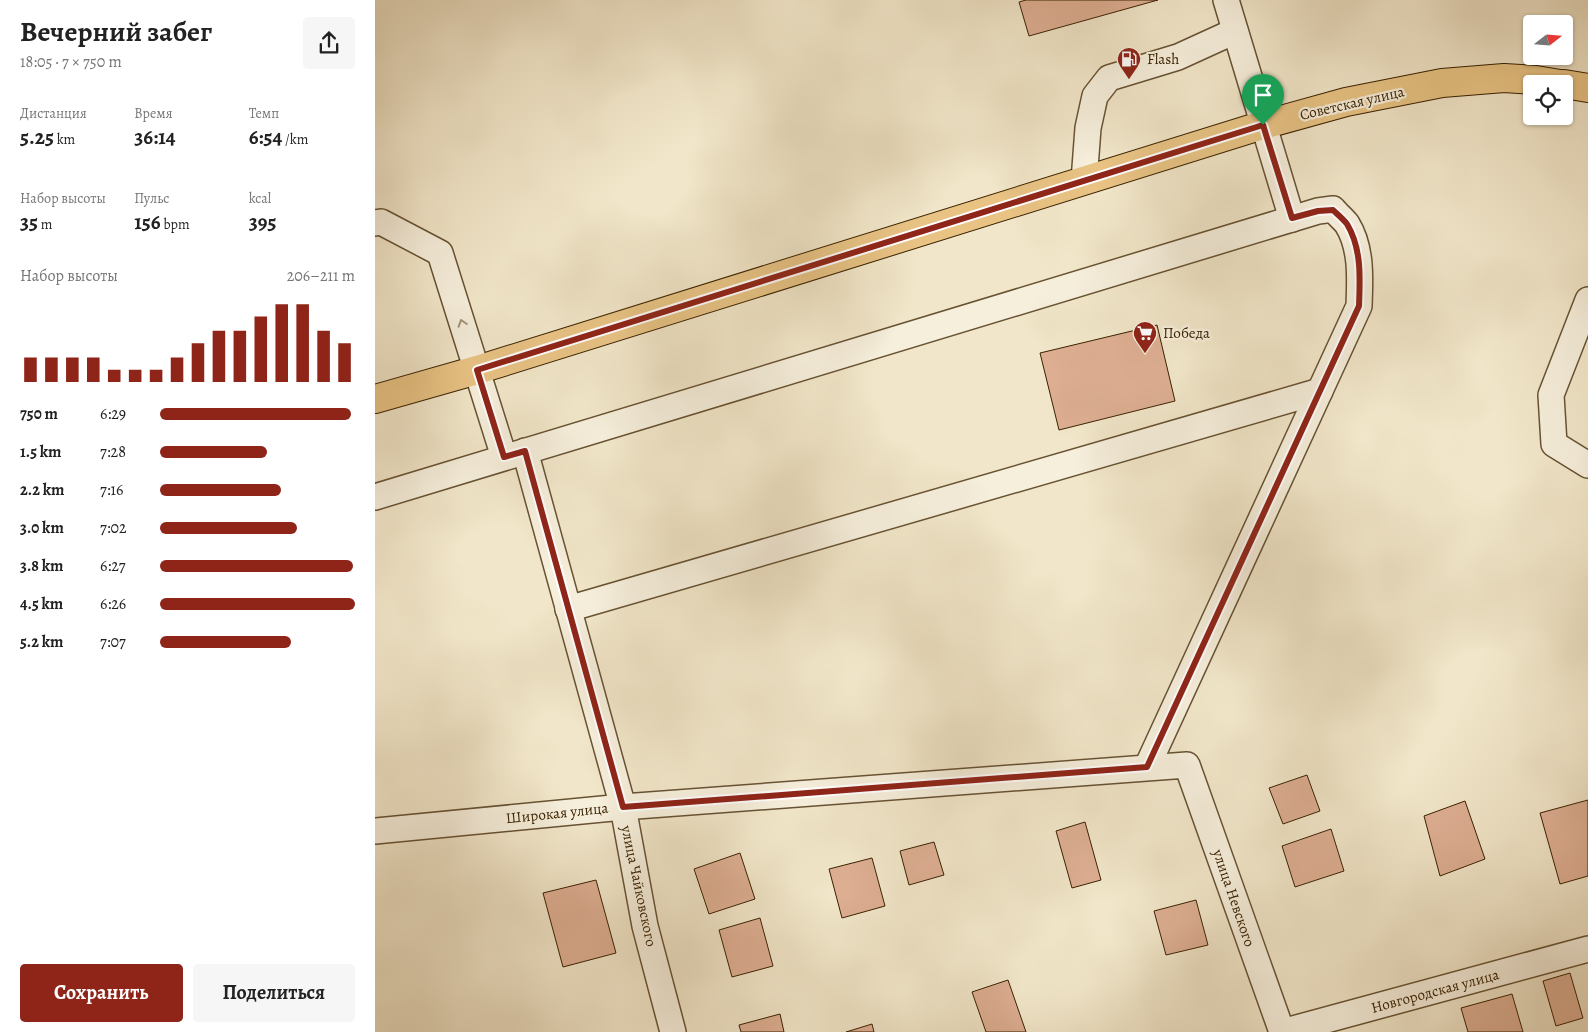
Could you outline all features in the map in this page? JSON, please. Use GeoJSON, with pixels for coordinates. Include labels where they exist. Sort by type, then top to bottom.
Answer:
{"type":"FeatureCollection","features":[{"type":"Feature","properties":{"kind":"main road","name":"Советская улица"},"geometry":{"type":"LineString","coordinates":[[375,399],[477,370],[1263,125],[1346,102],[1442,83],[1504,78],[1523,79]]}},
{"type":"Feature","properties":{"kind":"main road"},"geometry":{"type":"LineString","coordinates":[[1573,86],[1588,88]]}},
{"type":"Feature","properties":{"kind":"street"},"geometry":{"type":"LineString","coordinates":[[1226,0],[1292,218]]}},
{"type":"Feature","properties":{"kind":"street"},"geometry":{"type":"LineString","coordinates":[[1084,181],[1088,128],[1095,96],[1109,78],[1178,57],[1235,30]]}},
{"type":"Feature","properties":{"kind":"street"},"geometry":{"type":"LineString","coordinates":[[375,497],[1292,218],[1318,211],[1333,210],[1346,223],[1356,248],[1360,273],[1359,306],[1147,767]]}},
{"type":"Feature","properties":{"kind":"street","name":"улица Чайковского"},"geometry":{"type":"LineString","coordinates":[[375,223],[381,222],[439,253],[477,370],[515,454],[568,609],[623,807],[645,926],[673,1032]]}},
{"type":"Feature","properties":{"kind":"street"},"geometry":{"type":"LineString","coordinates":[[1588,300],[1551,395],[1554,444],[1588,465]]}},
{"type":"Feature","properties":{"kind":"street"},"geometry":{"type":"LineString","coordinates":[[568,609],[1320,390]]}},
{"type":"Feature","properties":{"kind":"street","name":"Широкая улица"},"geometry":{"type":"LineString","coordinates":[[375,831],[623,807],[1187,765]]}},
{"type":"Feature","properties":{"kind":"street","name":"улица Невского"},"geometry":{"type":"LineString","coordinates":[[1187,765],[1282,1032]]}},
{"type":"Feature","properties":{"kind":"street","name":"Новгородская улица"},"geometry":{"type":"LineString","coordinates":[[1282,1032],[1588,949]]}},
{"type":"Feature","properties":{"kind":"building"},"geometry":{"type":"Polygon","coordinates":[[[1026,0],[1158,0],[1029,36],[1019,2],[1026,0]]]}},
{"type":"Feature","properties":{"kind":"building"},"geometry":{"type":"Polygon","coordinates":[[[1157,325],[1175,401],[1059,430],[1040,353],[1157,325]]]}},
{"type":"Feature","properties":{"kind":"building"},"geometry":{"type":"Polygon","coordinates":[[[1307,775],[1320,811],[1283,824],[1269,788],[1307,775]]]}},
{"type":"Feature","properties":{"kind":"building"},"geometry":{"type":"Polygon","coordinates":[[[1588,800],[1588,876],[1560,884],[1540,813],[1588,800]]]}},
{"type":"Feature","properties":{"kind":"building"},"geometry":{"type":"Polygon","coordinates":[[[1465,801],[1485,859],[1440,876],[1424,816],[1465,801]]]}},
{"type":"Feature","properties":{"kind":"building"},"geometry":{"type":"Polygon","coordinates":[[[1085,822],[1101,880],[1072,888],[1056,831],[1085,822]]]}},
{"type":"Feature","properties":{"kind":"building"},"geometry":{"type":"Polygon","coordinates":[[[1331,829],[1344,871],[1295,887],[1282,846],[1331,829]]]}},
{"type":"Feature","properties":{"kind":"building"},"geometry":{"type":"Polygon","coordinates":[[[934,842],[944,875],[909,885],[900,851],[934,842]]]}},
{"type":"Feature","properties":{"kind":"building"},"geometry":{"type":"Polygon","coordinates":[[[740,853],[755,899],[709,914],[694,869],[740,853]]]}},
{"type":"Feature","properties":{"kind":"building"},"geometry":{"type":"Polygon","coordinates":[[[872,858],[885,906],[842,918],[829,869],[872,858]]]}},
{"type":"Feature","properties":{"kind":"building"},"geometry":{"type":"Polygon","coordinates":[[[596,880],[616,953],[563,967],[543,893],[596,880]]]}},
{"type":"Feature","properties":{"kind":"building"},"geometry":{"type":"Polygon","coordinates":[[[1196,900],[1208,945],[1166,955],[1154,911],[1196,900]]]}},
{"type":"Feature","properties":{"kind":"building"},"geometry":{"type":"Polygon","coordinates":[[[760,918],[773,966],[732,977],[719,930],[760,918]]]}},
{"type":"Feature","properties":{"kind":"building"},"geometry":{"type":"Polygon","coordinates":[[[1570,973],[1583,1018],[1556,1026],[1543,981],[1570,973]]]}},
{"type":"Feature","properties":{"kind":"building"},"geometry":{"type":"Polygon","coordinates":[[[1008,980],[1026,1032],[986,1032],[972,992],[1008,980]]]}},
{"type":"Feature","properties":{"kind":"building"},"geometry":{"type":"Polygon","coordinates":[[[1512,994],[1523,1032],[1468,1032],[1461,1008],[1512,994]]]}},
{"type":"Feature","properties":{"kind":"building"},"geometry":{"type":"Polygon","coordinates":[[[780,1014],[784,1032],[741,1032],[739,1025],[780,1014]]]}},
{"type":"Feature","properties":{"kind":"building"},"geometry":{"type":"Polygon","coordinates":[[[872,1024],[874,1032],[846,1032],[872,1024]]]}},
{"type":"Feature","properties":{"kind":"place","name":"Flash"},"geometry":{"type":"Point","coordinates":[1129,80]}},
{"type":"Feature","properties":{"kind":"place","name":"Победа"},"geometry":{"type":"Point","coordinates":[1145,354]}},
{"type":"Feature","properties":{"kind":"route"},"geometry":{"type":"LineString","coordinates":[[1263,125],[1292,218],[1318,211],[1333,210],[1346,223],[1356,248],[1360,273],[1359,306],[1147,767],[623,807],[525,451],[504,457],[477,370],[1263,125]]}}]}
